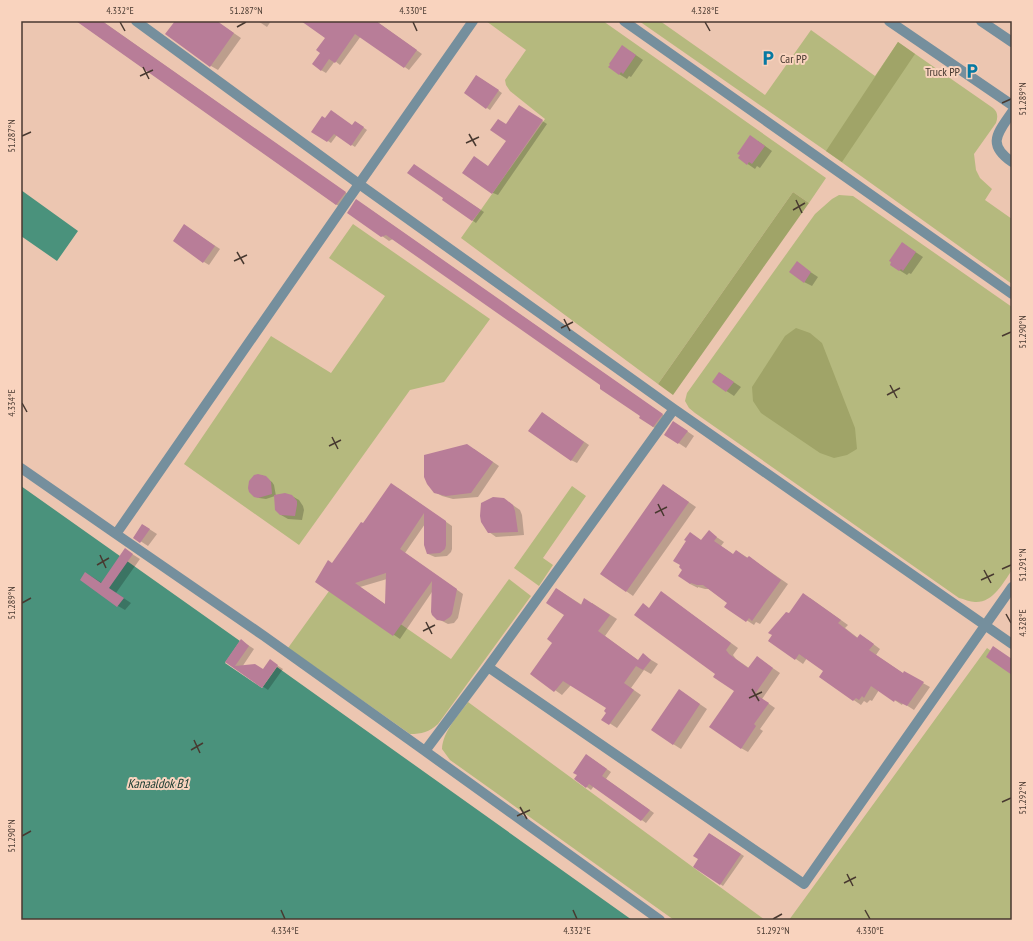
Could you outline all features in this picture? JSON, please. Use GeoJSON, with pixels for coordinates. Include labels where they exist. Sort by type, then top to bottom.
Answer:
{"type":"FeatureCollection","features":[{"type":"Feature","properties":{"kind":"lane"},"geometry":{"type":"LineString","coordinates":[[136,21],[359,184],[674,409],[1012,644]]}},
{"type":"Feature","properties":{"kind":"lane"},"geometry":{"type":"LineString","coordinates":[[116,534],[473,21]]}},
{"type":"Feature","properties":{"kind":"lane"},"geometry":{"type":"LineString","coordinates":[[624,21],[1012,294]]}},
{"type":"Feature","properties":{"kind":"lane"},"geometry":{"type":"LineString","coordinates":[[889,21],[1012,105]]}},
{"type":"Feature","properties":{"kind":"lane"},"geometry":{"type":"LineString","coordinates":[[981,21],[1012,42]]}},
{"type":"Feature","properties":{"kind":"lane"},"geometry":{"type":"LineString","coordinates":[[1012,112],[997,135],[997,145],[1001,153],[1012,162]]}},
{"type":"Feature","properties":{"kind":"lane"},"geometry":{"type":"LineString","coordinates":[[425,751],[488,667],[674,409]]}},
{"type":"Feature","properties":{"kind":"lane"},"geometry":{"type":"LineString","coordinates":[[21,468],[264,636],[660,920]]}},
{"type":"Feature","properties":{"kind":"lane"},"geometry":{"type":"LineString","coordinates":[[488,667],[804,884],[1012,587]]}},
{"type":"Feature","properties":{"kind":"green space"},"geometry":{"type":"Polygon","coordinates":[[[486,21],[603,21],[826,178],[809,203],[793,192],[658,384],[461,238],[545,119],[510,91],[506,85],[505,80],[526,50],[486,21]]]}},
{"type":"Feature","properties":{"kind":"green space"},"geometry":{"type":"Polygon","coordinates":[[[639,21],[660,21],[765,95],[811,30],[875,76],[898,42],[993,108],[997,115],[996,123],[974,154],[976,170],[980,178],[992,189],[985,200],[1012,219],[1012,284],[826,151],[639,21]]]}},
{"type":"Feature","properties":{"kind":"green space"},"geometry":{"type":"Polygon","coordinates":[[[898,42],[915,54],[842,162],[826,151],[898,42]]]}},
{"type":"Feature","properties":{"kind":"green space"},"geometry":{"type":"Polygon","coordinates":[[[793,192],[809,203],[673,395],[658,384],[793,192]]]}},
{"type":"Feature","properties":{"kind":"green space"},"geometry":{"type":"Polygon","coordinates":[[[839,195],[853,196],[1012,307],[1012,570],[997,591],[987,599],[973,602],[959,598],[695,413],[689,408],[685,401],[687,393],[815,214],[832,199],[839,195]]]}},
{"type":"Feature","properties":{"kind":"green space"},"geometry":{"type":"Polygon","coordinates":[[[353,224],[490,319],[444,382],[410,390],[299,545],[184,464],[271,336],[331,373],[385,296],[329,258],[353,224]]]}},
{"type":"Feature","properties":{"kind":"green space"},"geometry":{"type":"Polygon","coordinates":[[[796,328],[810,333],[822,343],[855,428],[857,449],[847,455],[834,458],[820,453],[761,413],[753,401],[752,387],[785,336],[796,328]]]}},
{"type":"Feature","properties":{"kind":"green space"},"geometry":{"type":"Polygon","coordinates":[[[572,486],[586,496],[543,558],[553,565],[539,586],[514,568],[572,486]]]}},
{"type":"Feature","properties":{"kind":"green space"},"geometry":{"type":"Polygon","coordinates":[[[509,579],[531,596],[438,724],[425,732],[410,734],[288,648],[337,580],[451,659],[509,579]]]}},
{"type":"Feature","properties":{"kind":"green space"},"geometry":{"type":"Polygon","coordinates":[[[987,648],[1012,666],[1012,920],[789,920],[987,648]]]}},
{"type":"Feature","properties":{"kind":"green space"},"geometry":{"type":"Polygon","coordinates":[[[468,702],[765,920],[674,920],[450,760],[442,749],[443,742],[448,730],[468,702]]]}},
{"type":"Feature","properties":{"kind":"water"},"geometry":{"type":"Polygon","coordinates":[[[21,190],[78,231],[57,261],[21,236],[21,190]]]}},
{"type":"Feature","properties":{"kind":"water","name":"Kanaaldok B1"},"geometry":{"type":"Polygon","coordinates":[[[21,486],[240,641],[225,663],[262,688],[277,667],[632,920],[21,920],[21,486]]]}},
{"type":"Feature","properties":{"kind":"building"},"geometry":{"type":"Polygon","coordinates":[[[76,21],[102,21],[346,192],[336,205],[76,21]]]}},
{"type":"Feature","properties":{"kind":"building"},"geometry":{"type":"Polygon","coordinates":[[[175,21],[217,21],[234,33],[210,67],[165,34],[175,21]]]}},
{"type":"Feature","properties":{"kind":"building"},"geometry":{"type":"Polygon","coordinates":[[[301,21],[376,21],[417,50],[404,68],[355,34],[335,63],[329,59],[321,71],[312,64],[320,53],[316,50],[325,38],[301,21]]]}},
{"type":"Feature","properties":{"kind":"building"},"geometry":{"type":"Polygon","coordinates":[[[622,45],[636,55],[623,74],[621,72],[619,75],[608,67],[622,45]]]}},
{"type":"Feature","properties":{"kind":"building"},"geometry":{"type":"Polygon","coordinates":[[[476,75],[499,90],[486,109],[464,93],[476,75]]]}},
{"type":"Feature","properties":{"kind":"building"},"geometry":{"type":"Polygon","coordinates":[[[519,105],[543,120],[492,194],[462,173],[474,156],[488,166],[506,141],[490,130],[498,119],[506,124],[519,105]]]}},
{"type":"Feature","properties":{"kind":"building"},"geometry":{"type":"Polygon","coordinates":[[[331,110],[352,125],[355,121],[364,127],[351,146],[334,134],[327,142],[311,132],[322,116],[325,118],[331,110]]]}},
{"type":"Feature","properties":{"kind":"building"},"geometry":{"type":"Polygon","coordinates":[[[750,135],[765,146],[752,164],[749,162],[747,165],[738,158],[740,155],[737,154],[750,135]]]}},
{"type":"Feature","properties":{"kind":"building"},"geometry":{"type":"Polygon","coordinates":[[[414,164],[481,210],[472,221],[442,200],[443,198],[407,173],[414,164]]]}},
{"type":"Feature","properties":{"kind":"building"},"geometry":{"type":"Polygon","coordinates":[[[356,199],[663,414],[653,427],[639,418],[640,416],[600,389],[600,385],[386,235],[381,237],[347,213],[356,199]]]}},
{"type":"Feature","properties":{"kind":"building"},"geometry":{"type":"Polygon","coordinates":[[[184,224],[215,246],[203,263],[173,241],[184,224]]]}},
{"type":"Feature","properties":{"kind":"building"},"geometry":{"type":"Polygon","coordinates":[[[902,242],[916,252],[903,271],[901,269],[899,271],[890,265],[891,262],[889,261],[902,242]]]}},
{"type":"Feature","properties":{"kind":"building"},"geometry":{"type":"Polygon","coordinates":[[[797,261],[811,272],[804,283],[789,272],[797,261]]]}},
{"type":"Feature","properties":{"kind":"building"},"geometry":{"type":"Polygon","coordinates":[[[719,372],[734,382],[726,392],[712,382],[719,372]]]}},
{"type":"Feature","properties":{"kind":"building"},"geometry":{"type":"Polygon","coordinates":[[[542,412],[584,442],[571,461],[528,431],[542,412]]]}},
{"type":"Feature","properties":{"kind":"building"},"geometry":{"type":"Polygon","coordinates":[[[673,421],[688,431],[678,444],[664,435],[673,421]]]}},
{"type":"Feature","properties":{"kind":"building"},"geometry":{"type":"Polygon","coordinates":[[[467,444],[493,462],[471,493],[446,496],[434,493],[424,477],[424,455],[467,444]]]}},
{"type":"Feature","properties":{"kind":"building"},"geometry":{"type":"Polygon","coordinates":[[[258,474],[266,476],[269,479],[271,482],[272,494],[258,498],[254,497],[249,492],[249,481],[254,475],[258,474]]]}},
{"type":"Feature","properties":{"kind":"building"},"geometry":{"type":"Polygon","coordinates":[[[391,483],[446,521],[446,545],[445,549],[440,553],[427,554],[424,545],[424,513],[400,549],[457,589],[452,614],[450,617],[444,621],[437,620],[432,615],[432,581],[393,636],[315,582],[328,560],[332,563],[361,522],[363,523],[391,483]],[[386,573],[355,583],[385,604],[386,573]]]}},
{"type":"Feature","properties":{"kind":"building"},"geometry":{"type":"Polygon","coordinates":[[[663,484],[689,502],[626,592],[600,574],[663,484]]]}},
{"type":"Feature","properties":{"kind":"building"},"geometry":{"type":"Polygon","coordinates":[[[285,493],[292,495],[297,501],[295,516],[280,515],[275,510],[274,495],[285,493]]]}},
{"type":"Feature","properties":{"kind":"building"},"geometry":{"type":"Polygon","coordinates":[[[493,497],[504,498],[513,505],[518,532],[488,533],[481,522],[481,503],[493,497]]]}},
{"type":"Feature","properties":{"kind":"building"},"geometry":{"type":"Polygon","coordinates":[[[142,524],[150,529],[140,543],[133,538],[142,524]]]}},
{"type":"Feature","properties":{"kind":"building"},"geometry":{"type":"Polygon","coordinates":[[[709,530],[717,537],[714,541],[733,554],[736,550],[747,558],[749,556],[781,580],[752,621],[749,618],[746,622],[724,607],[727,603],[703,585],[690,584],[678,576],[682,570],[679,567],[680,565],[673,561],[686,541],[684,540],[690,532],[701,540],[709,530]]]}},
{"type":"Feature","properties":{"kind":"building"},"geometry":{"type":"Polygon","coordinates":[[[125,548],[133,554],[109,588],[124,598],[117,607],[80,580],[85,572],[101,583],[125,548]]]}},
{"type":"Feature","properties":{"kind":"building"},"geometry":{"type":"Polygon","coordinates":[[[556,588],[581,605],[584,598],[610,615],[598,631],[638,660],[643,653],[651,660],[643,670],[636,666],[624,683],[634,690],[609,725],[601,720],[606,713],[604,711],[606,708],[563,681],[554,692],[530,674],[552,643],[547,639],[564,615],[546,603],[556,588]]]}},
{"type":"Feature","properties":{"kind":"building"},"geometry":{"type":"Polygon","coordinates":[[[661,591],[731,643],[726,650],[748,668],[757,656],[773,668],[755,694],[769,703],[754,724],[756,726],[741,749],[709,727],[734,691],[713,677],[715,674],[634,615],[643,603],[649,608],[661,591]]]}},
{"type":"Feature","properties":{"kind":"building"},"geometry":{"type":"Polygon","coordinates":[[[803,593],[841,620],[838,623],[857,638],[860,634],[874,644],[869,650],[903,673],[904,671],[924,682],[907,706],[895,700],[894,702],[871,686],[864,698],[862,696],[859,700],[856,698],[853,701],[819,677],[823,671],[799,654],[795,660],[768,641],[772,635],[768,633],[786,612],[789,613],[803,593]]]}},
{"type":"Feature","properties":{"kind":"building"},"geometry":{"type":"Polygon","coordinates":[[[241,639],[249,646],[235,666],[255,664],[263,669],[270,659],[278,665],[262,688],[225,662],[241,639]]]}},
{"type":"Feature","properties":{"kind":"building"},"geometry":{"type":"Polygon","coordinates":[[[993,646],[1012,659],[1012,675],[986,657],[993,646]]]}},
{"type":"Feature","properties":{"kind":"building"},"geometry":{"type":"Polygon","coordinates":[[[679,689],[700,704],[673,745],[651,730],[679,689]]]}},
{"type":"Feature","properties":{"kind":"building"},"geometry":{"type":"Polygon","coordinates":[[[586,754],[607,769],[602,776],[650,810],[641,821],[589,784],[586,788],[574,779],[577,775],[573,773],[586,754]]]}},
{"type":"Feature","properties":{"kind":"building"},"geometry":{"type":"Polygon","coordinates":[[[709,833],[741,854],[720,885],[693,867],[698,859],[693,856],[709,833]]]}},
{"type":"Feature","properties":{"kind":"place","name":"Car PP"},"geometry":{"type":"Point","coordinates":[768,58]}},
{"type":"Feature","properties":{"kind":"place","name":"Truck PP"},"geometry":{"type":"Point","coordinates":[972,71]}}]}
